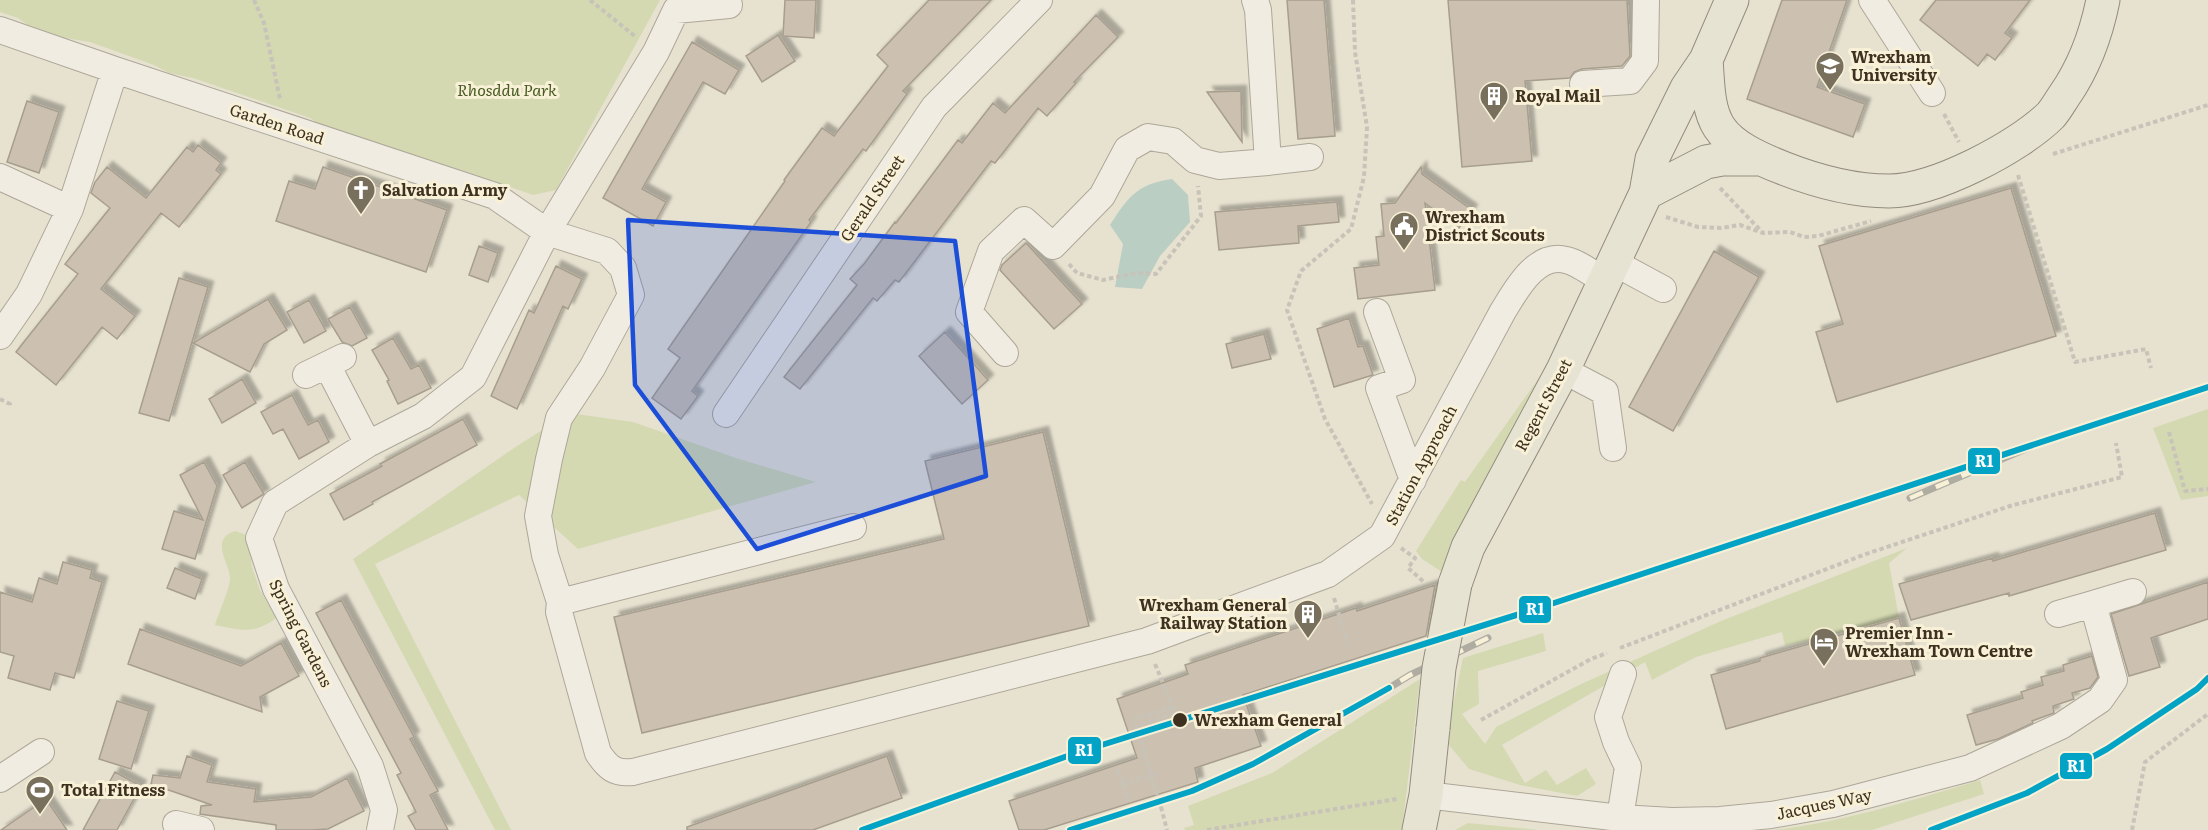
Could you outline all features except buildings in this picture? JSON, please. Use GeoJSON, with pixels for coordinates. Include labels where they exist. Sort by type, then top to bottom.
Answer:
{"type":"FeatureCollection","features":[{"type":"Feature","properties":{"kind":"main road"},"geometry":{"type":"LineString","coordinates":[[1706,60],[1711,105],[1719,127],[1727,137],[1760,159],[1803,176],[1841,186],[1891,191],[1923,184],[1964,170],[2008,147],[2052,114],[2078,75],[2096,33],[2103,0]]}},
{"type":"Feature","properties":{"kind":"main road","name":"Regent Street"},"geometry":{"type":"LineString","coordinates":[[1419,828],[1412,797],[1433,728],[1439,668],[1442,584],[1468,547],[1563,370],[1608,272],[1655,205],[1652,159],[1687,88],[1706,60],[1727,2]]}},
{"type":"Feature","properties":{"kind":"main road"},"geometry":{"type":"LineString","coordinates":[[1655,205],[1706,162],[1722,159],[1760,159]]}},
{"type":"Feature","properties":{"kind":"street","name":"Gerald Street"},"geometry":{"type":"LineString","coordinates":[[726,414],[934,107],[1039,0]]}},
{"type":"Feature","properties":{"kind":"street"},"geometry":{"type":"LineString","coordinates":[[1255,0],[1258,10],[1268,162]]}},
{"type":"Feature","properties":{"kind":"street"},"geometry":{"type":"LineString","coordinates":[[1582,84],[1630,81],[1645,61],[1646,0]]}},
{"type":"Feature","properties":{"kind":"street"},"geometry":{"type":"LineString","coordinates":[[1872,0],[1932,93]]}},
{"type":"Feature","properties":{"kind":"street"},"geometry":{"type":"LineString","coordinates":[[547,231],[656,52],[676,10],[729,5]]}},
{"type":"Feature","properties":{"kind":"street","name":"Garden Road"},"geometry":{"type":"LineString","coordinates":[[0,30],[495,196],[547,231],[607,252],[624,268],[631,295],[592,368],[560,418],[538,516],[545,555],[560,602]]}},
{"type":"Feature","properties":{"kind":"street"},"geometry":{"type":"LineString","coordinates":[[0,336],[29,294],[70,208],[115,70]]}},
{"type":"Feature","properties":{"kind":"street"},"geometry":{"type":"LineString","coordinates":[[1005,353],[969,312],[991,251],[1024,220],[1053,246],[1102,195],[1127,149],[1148,137],[1173,141],[1195,160],[1220,166],[1310,157]]}},
{"type":"Feature","properties":{"kind":"street"},"geometry":{"type":"LineString","coordinates":[[0,177],[70,208]]}},
{"type":"Feature","properties":{"kind":"street","name":"Spring Gardens"},"geometry":{"type":"LineString","coordinates":[[380,830],[384,810],[370,766],[276,589],[260,538],[275,503],[368,444],[423,416],[473,377],[547,231]]}},
{"type":"Feature","properties":{"kind":"street","name":"Station Approach"},"geometry":{"type":"LineString","coordinates":[[560,602],[559,612],[598,753],[612,770],[620,774],[1146,642],[1328,574],[1382,536],[1503,311],[1529,273],[1540,265],[1552,260],[1566,260],[1663,288]]}},
{"type":"Feature","properties":{"kind":"street"},"geometry":{"type":"LineString","coordinates":[[1377,312],[1402,380],[1379,388],[1413,480]]}},
{"type":"Feature","properties":{"kind":"street"},"geometry":{"type":"LineString","coordinates":[[326,366],[368,444]]}},
{"type":"Feature","properties":{"kind":"street"},"geometry":{"type":"LineString","coordinates":[[1563,370],[1605,392],[1613,448]]}},
{"type":"Feature","properties":{"kind":"street"},"geometry":{"type":"LineString","coordinates":[[560,602],[853,527]]}},
{"type":"Feature","properties":{"kind":"street"},"geometry":{"type":"LineString","coordinates":[[2058,614],[2133,592]]}},
{"type":"Feature","properties":{"kind":"street","name":"Jacques Way"},"geometry":{"type":"LineString","coordinates":[[1412,797],[1672,822],[1720,820],[1771,815],[1833,804],[1970,768],[2061,726],[2100,700],[2114,680],[2093,604]]}},
{"type":"Feature","properties":{"kind":"street"},"geometry":{"type":"LineString","coordinates":[[1620,818],[1628,767],[1616,742],[1608,717],[1623,674]]}},
{"type":"Feature","properties":{"kind":"street"},"geometry":{"type":"LineString","coordinates":[[0,779],[41,752]]}},
{"type":"Feature","properties":{"kind":"street"},"geometry":{"type":"LineString","coordinates":[[176,824],[201,830]]}},
{"type":"Feature","properties":{"kind":"path"},"geometry":{"type":"LineString","coordinates":[[254,0],[264,23],[278,83]]}},
{"type":"Feature","properties":{"kind":"path"},"geometry":{"type":"LineString","coordinates":[[590,0],[656,52]]}},
{"type":"Feature","properties":{"kind":"path"},"geometry":{"type":"LineString","coordinates":[[1353,0],[1355,52],[1367,127],[1364,177],[1351,229],[1301,271],[1287,310],[1325,419],[1375,510],[1382,536]]}},
{"type":"Feature","properties":{"kind":"path"},"geometry":{"type":"LineString","coordinates":[[2049,155],[2208,105]]}},
{"type":"Feature","properties":{"kind":"path"},"geometry":{"type":"LineString","coordinates":[[2008,147],[2075,362],[2146,349],[2151,368]]}},
{"type":"Feature","properties":{"kind":"path"},"geometry":{"type":"LineString","coordinates":[[1053,246],[1077,273],[1103,280],[1136,273],[1156,274],[1201,216],[1195,160]]}},
{"type":"Feature","properties":{"kind":"path"},"geometry":{"type":"LineString","coordinates":[[1655,205],[1698,227],[1721,228],[1740,225],[1763,233],[1731,202],[1717,183]]}},
{"type":"Feature","properties":{"kind":"path"},"geometry":{"type":"LineString","coordinates":[[0,399],[10,404],[9,407]]}},
{"type":"Feature","properties":{"kind":"path"},"geometry":{"type":"LineString","coordinates":[[2169,432],[2185,491],[2208,489]]}},
{"type":"Feature","properties":{"kind":"path"},"geometry":{"type":"LineString","coordinates":[[1617,649],[1866,554],[2010,506],[2122,477],[2116,443]]}},
{"type":"Feature","properties":{"kind":"path"},"geometry":{"type":"LineString","coordinates":[[1413,556],[1415,558],[1408,568],[1442,584]]}},
{"type":"Feature","properties":{"kind":"path"},"geometry":{"type":"LineString","coordinates":[[1328,574],[1347,644]]}},
{"type":"Feature","properties":{"kind":"path"},"geometry":{"type":"LineString","coordinates":[[1136,726],[1175,713],[1146,642]]}},
{"type":"Feature","properties":{"kind":"path"},"geometry":{"type":"LineString","coordinates":[[1480,720],[1591,659],[1609,652]]}},
{"type":"Feature","properties":{"kind":"path"},"geometry":{"type":"LineString","coordinates":[[1167,830],[1154,774],[1135,719],[1173,708]]}},
{"type":"Feature","properties":{"kind":"path"},"geometry":{"type":"LineString","coordinates":[[2132,830],[2145,762],[2208,714]]}},
{"type":"Feature","properties":{"kind":"path"},"geometry":{"type":"LineString","coordinates":[[1118,770],[1128,801]]}},
{"type":"Feature","properties":{"kind":"path"},"geometry":{"type":"LineString","coordinates":[[1122,784],[1154,774]]}},
{"type":"Feature","properties":{"kind":"path"},"geometry":{"type":"LineString","coordinates":[[1207,830],[1412,797]]}},
{"type":"Feature","properties":{"kind":"highlighted area"},"geometry":{"type":"Polygon","coordinates":[[[628,220],[955,241],[986,476],[757,549],[635,385],[628,220]]]}},
{"type":"Feature","properties":{"kind":"green space","name":"Rhosddu Park"},"geometry":{"type":"Polygon","coordinates":[[[0,0],[660,0],[556,190],[533,195],[461,170],[452,174],[320,125],[310,118],[193,78],[169,73],[154,65],[90,42],[65,38],[28,25],[18,18],[0,12],[0,0]]]}},
{"type":"Feature","properties":{"kind":"green space"},"geometry":{"type":"Polygon","coordinates":[[[1558,351],[1442,572],[1422,559],[1416,551],[1461,480],[1465,482],[1558,351]]]}},
{"type":"Feature","properties":{"kind":"green space"},"geometry":{"type":"Polygon","coordinates":[[[2208,409],[2208,496],[2181,500],[2153,428],[2208,409]]]}},
{"type":"Feature","properties":{"kind":"green space"},"geometry":{"type":"Polygon","coordinates":[[[569,413],[633,422],[739,459],[816,482],[578,549],[519,495],[375,564],[511,830],[495,830],[353,559],[569,413]]]}},
{"type":"Feature","properties":{"kind":"green space"},"geometry":{"type":"Polygon","coordinates":[[[235,531],[248,538],[252,567],[260,590],[276,618],[254,629],[215,625],[230,580],[223,553],[223,540],[235,531]]]}},
{"type":"Feature","properties":{"kind":"green space"},"geometry":{"type":"Polygon","coordinates":[[[1907,548],[1889,563],[1899,618],[1785,646],[1782,632],[1696,657],[1652,680],[1645,662],[1502,745],[1525,783],[1546,770],[1557,785],[1586,768],[1596,784],[1577,796],[1520,785],[1469,769],[1449,745],[1449,723],[1463,658],[1543,633],[1546,651],[1478,671],[1479,704],[1462,714],[1485,744],[1496,727],[1579,685],[1721,621],[1907,548]]]}},
{"type":"Feature","properties":{"kind":"green space"},"geometry":{"type":"Polygon","coordinates":[[[1420,679],[1402,830],[1185,830],[1184,828],[1194,825],[1188,806],[1272,773],[1420,679]]]}},
{"type":"Feature","properties":{"kind":"green space"},"geometry":{"type":"Polygon","coordinates":[[[1980,780],[1984,794],[1872,830],[1774,830],[1852,816],[1980,780]]]}},
{"type":"Feature","properties":{"kind":"green space"},"geometry":{"type":"Polygon","coordinates":[[[1468,823],[1540,830],[1455,830],[1468,823]]]}},
{"type":"Feature","properties":{"kind":"shaded area"},"geometry":{"type":"Polygon","coordinates":[[[1172,179],[1188,195],[1190,222],[1160,256],[1142,289],[1115,287],[1123,244],[1110,225],[1128,199],[1135,193],[1150,184],[1172,179]]]}},
{"type":"Feature","properties":{"kind":"railway"},"geometry":{"type":"LineString","coordinates":[[1910,498],[2035,445]]}},
{"type":"Feature","properties":{"kind":"railway"},"geometry":{"type":"LineString","coordinates":[[1070,830],[1192,791],[1253,764],[1360,706],[1410,675],[1488,638]]}},
{"type":"Feature","properties":{"kind":"transit line","name":"R1"},"geometry":{"type":"LineString","coordinates":[[862,830],[1073,754],[1542,607],[2208,387]]}},
{"type":"Feature","properties":{"kind":"transit line","name":"R1"},"geometry":{"type":"LineString","coordinates":[[1931,830],[2027,793],[2107,749],[2197,689],[2208,678]]}},
{"type":"Feature","properties":{"kind":"transit line","name":"R1"},"geometry":{"type":"LineString","coordinates":[[1070,830],[1192,791],[1253,764],[1389,688]]}},
{"type":"Feature","properties":{"kind":"place","name":"Wrexham University"},"geometry":{"type":"Point","coordinates":[1830,92]}},
{"type":"Feature","properties":{"kind":"place","name":"Royal Mail"},"geometry":{"type":"Point","coordinates":[1494,122]}},
{"type":"Feature","properties":{"kind":"place","name":"Salvation Army"},"geometry":{"type":"Point","coordinates":[361,216]}},
{"type":"Feature","properties":{"kind":"place","name":"Wrexham District Scouts"},"geometry":{"type":"Point","coordinates":[1404,252]}},
{"type":"Feature","properties":{"kind":"place","name":"Wrexham General Railway Station"},"geometry":{"type":"Point","coordinates":[1308,640]}},
{"type":"Feature","properties":{"kind":"place","name":"Premier Inn - Wrexham Town Centre"},"geometry":{"type":"Point","coordinates":[1824,668]}},
{"type":"Feature","properties":{"kind":"place","name":"Wrexham General"},"geometry":{"type":"Point","coordinates":[1180,720]}},
{"type":"Feature","properties":{"kind":"place","name":"Total Fitness"},"geometry":{"type":"Point","coordinates":[40,816]}}]}
